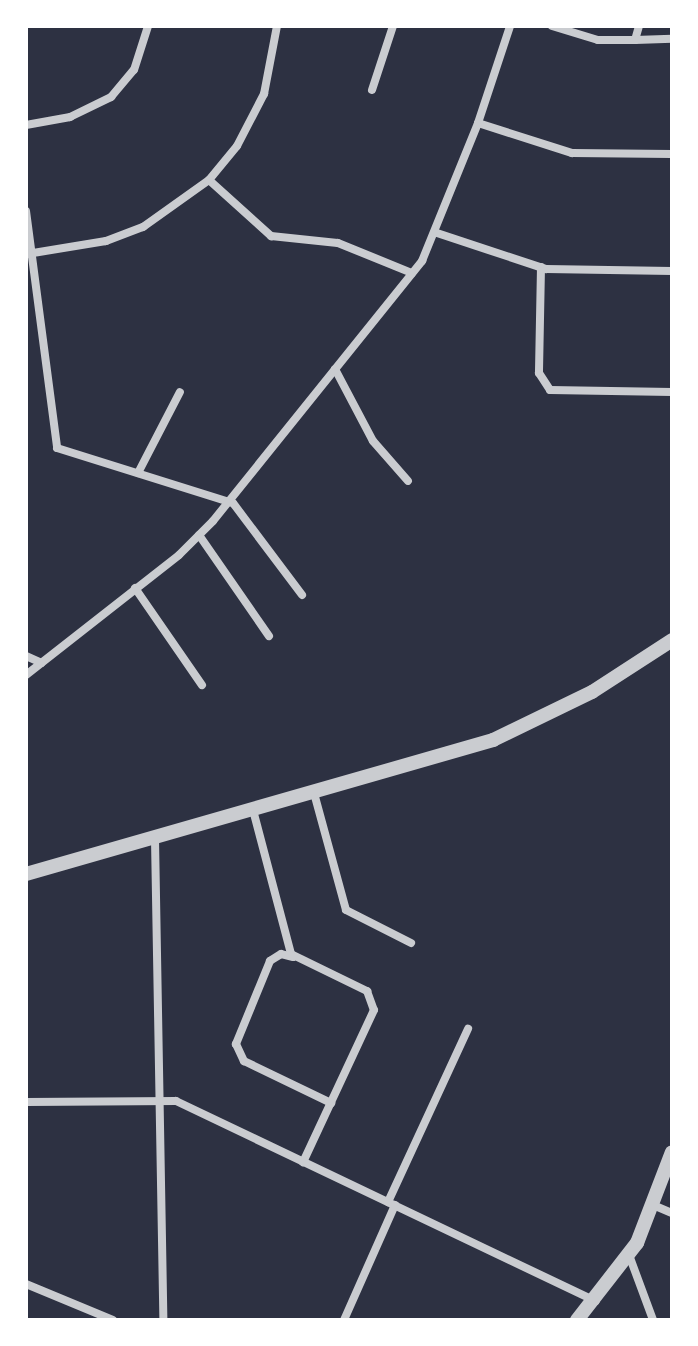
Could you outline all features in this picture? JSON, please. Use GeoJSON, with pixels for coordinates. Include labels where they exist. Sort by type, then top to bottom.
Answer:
{"type":"FeatureCollection","features":[{"type":"Feature","properties":{"kind":"street"},"geometry":{"type":"LineString","coordinates":[[26,125],[87,111],[111,97],[134,70],[148,26]]}},
{"type":"Feature","properties":{"kind":"street"},"geometry":{"type":"LineString","coordinates":[[28,254],[106,241],[143,227],[209,180],[237,146],[264,94],[277,26]]}},
{"type":"Feature","properties":{"kind":"street"},"geometry":{"type":"LineString","coordinates":[[372,90],[393,26]]}},
{"type":"Feature","properties":{"kind":"street"},"geometry":{"type":"LineString","coordinates":[[26,675],[199,535],[412,273],[437,233],[510,26]]}},
{"type":"Feature","properties":{"kind":"street"},"geometry":{"type":"LineString","coordinates":[[552,26],[589,38],[672,39]]}},
{"type":"Feature","properties":{"kind":"street"},"geometry":{"type":"LineString","coordinates":[[635,40],[639,26]]}},
{"type":"Feature","properties":{"kind":"street"},"geometry":{"type":"LineString","coordinates":[[478,123],[572,153],[672,154]]}},
{"type":"Feature","properties":{"kind":"street"},"geometry":{"type":"LineString","coordinates":[[209,180],[271,236],[338,243],[412,273]]}},
{"type":"Feature","properties":{"kind":"street"},"geometry":{"type":"LineString","coordinates":[[26,211],[28,254],[57,448],[228,501],[302,595]]}},
{"type":"Feature","properties":{"kind":"street"},"geometry":{"type":"LineString","coordinates":[[437,233],[541,267],[672,271]]}},
{"type":"Feature","properties":{"kind":"street"},"geometry":{"type":"LineString","coordinates":[[541,267],[539,373],[550,390],[672,392]]}},
{"type":"Feature","properties":{"kind":"street"},"geometry":{"type":"LineString","coordinates":[[335,369],[373,441],[408,481]]}},
{"type":"Feature","properties":{"kind":"street"},"geometry":{"type":"LineString","coordinates":[[138,473],[180,392]]}},
{"type":"Feature","properties":{"kind":"street"},"geometry":{"type":"LineString","coordinates":[[199,535],[269,636]]}},
{"type":"Feature","properties":{"kind":"street"},"geometry":{"type":"LineString","coordinates":[[135,588],[202,685]]}},
{"type":"Feature","properties":{"kind":"street"},"geometry":{"type":"LineString","coordinates":[[26,874],[461,751],[521,728],[592,692],[672,640]]}},
{"type":"Feature","properties":{"kind":"street"},"geometry":{"type":"LineString","coordinates":[[26,656],[42,663]]}},
{"type":"Feature","properties":{"kind":"street"},"geometry":{"type":"LineString","coordinates":[[314,793],[346,910],[411,943]]}},
{"type":"Feature","properties":{"kind":"street"},"geometry":{"type":"LineString","coordinates":[[253,810],[295,958]]}},
{"type":"Feature","properties":{"kind":"street"},"geometry":{"type":"LineString","coordinates":[[155,839],[156,1099],[163,1320]]}},
{"type":"Feature","properties":{"kind":"street"},"geometry":{"type":"LineString","coordinates":[[303,1162],[331,1103],[374,1010],[367,991],[281,954],[270,961],[236,1044],[244,1061],[331,1103]]}},
{"type":"Feature","properties":{"kind":"street"},"geometry":{"type":"LineString","coordinates":[[344,1320],[468,1029]]}},
{"type":"Feature","properties":{"kind":"street"},"geometry":{"type":"LineString","coordinates":[[26,1102],[176,1101],[596,1301]]}},
{"type":"Feature","properties":{"kind":"street"},"geometry":{"type":"LineString","coordinates":[[577,1320],[596,1301],[629,1254],[653,1205],[672,1152]]}},
{"type":"Feature","properties":{"kind":"street"},"geometry":{"type":"LineString","coordinates":[[653,1205],[672,1213]]}},
{"type":"Feature","properties":{"kind":"street"},"geometry":{"type":"LineString","coordinates":[[629,1254],[653,1320]]}},
{"type":"Feature","properties":{"kind":"street"},"geometry":{"type":"LineString","coordinates":[[26,1284],[113,1320]]}}]}
